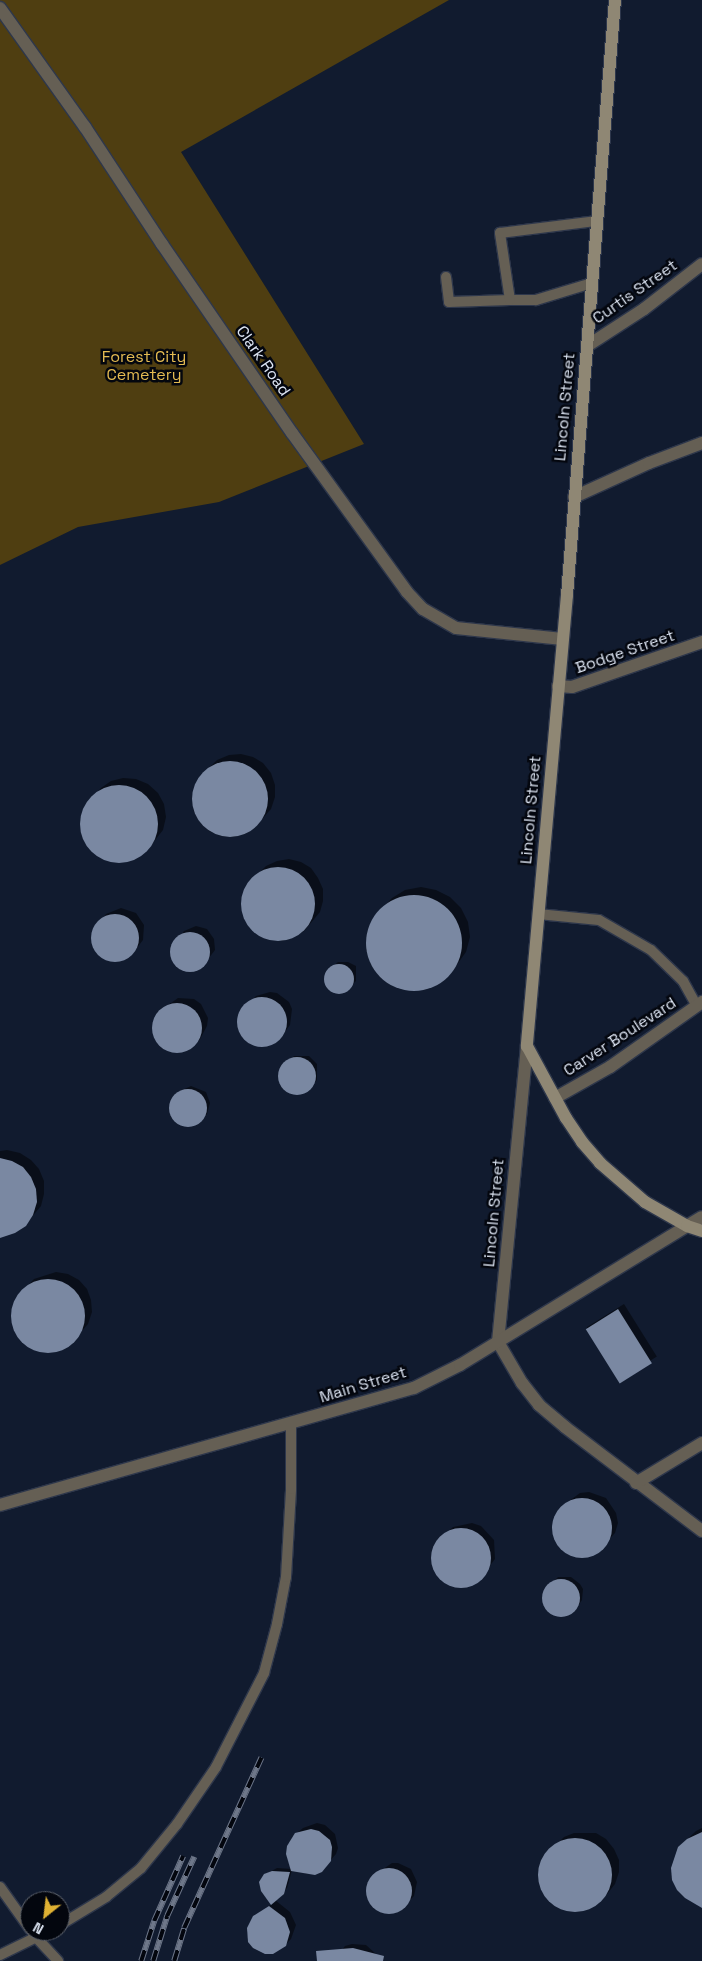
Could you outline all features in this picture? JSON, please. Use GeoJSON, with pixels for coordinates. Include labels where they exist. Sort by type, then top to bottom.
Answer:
{"type":"FeatureCollection","features":[{"type":"Feature","properties":{"kind":"main road","name":"Lincoln Street"},"geometry":{"type":"LineString","coordinates":[[526,1046],[587,346],[614,0]]}},
{"type":"Feature","properties":{"kind":"main road"},"geometry":{"type":"LineString","coordinates":[[526,1046],[582,1142],[600,1163],[645,1202],[687,1226],[702,1231]]}},
{"type":"Feature","properties":{"kind":"street","name":"Clark Road"},"geometry":{"type":"LineString","coordinates":[[0,8],[85,127],[162,244],[292,433],[407,592],[423,609],[456,628],[562,639]]}},
{"type":"Feature","properties":{"kind":"street","name":"Curtis Street"},"geometry":{"type":"LineString","coordinates":[[587,346],[644,309],[702,264]]}},
{"type":"Feature","properties":{"kind":"street"},"geometry":{"type":"LineString","coordinates":[[574,498],[649,463],[702,443]]}},
{"type":"Feature","properties":{"kind":"street","name":"Bodge Street"},"geometry":{"type":"LineString","coordinates":[[558,686],[572,687],[702,642]]}},
{"type":"Feature","properties":{"kind":"street","name":"Carver Boulevard"},"geometry":{"type":"LineString","coordinates":[[555,1098],[610,1067],[700,1004]]}},
{"type":"Feature","properties":{"kind":"street","name":"Lincoln Street"},"geometry":{"type":"LineString","coordinates":[[498,1342],[526,1046]]}},
{"type":"Feature","properties":{"kind":"street","name":"Main Street"},"geometry":{"type":"LineString","coordinates":[[0,1505],[414,1388],[460,1365],[702,1217]]}},
{"type":"Feature","properties":{"kind":"street"},"geometry":{"type":"LineString","coordinates":[[498,1342],[522,1383],[539,1405],[636,1483],[702,1531]]}},
{"type":"Feature","properties":{"kind":"street"},"geometry":{"type":"LineString","coordinates":[[636,1483],[702,1443]]}},
{"type":"Feature","properties":{"kind":"lane"},"geometry":{"type":"LineString","coordinates":[[510,300],[500,233],[597,221]]}},
{"type":"Feature","properties":{"kind":"lane"},"geometry":{"type":"LineString","coordinates":[[446,277],[449,302],[536,300],[592,283]]}},
{"type":"Feature","properties":{"kind":"lane"},"geometry":{"type":"LineString","coordinates":[[538,914],[599,920],[651,950],[683,981],[700,1004]]}},
{"type":"Feature","properties":{"kind":"lane"},"geometry":{"type":"LineString","coordinates":[[70,1919],[106,1897],[141,1868],[177,1824],[216,1767],[264,1673],[277,1624],[286,1577],[291,1489],[291,1424]]}},
{"type":"Feature","properties":{"kind":"lane"},"geometry":{"type":"LineString","coordinates":[[0,1888],[20,1915]]}},
{"type":"Feature","properties":{"kind":"lane"},"geometry":{"type":"LineString","coordinates":[[0,1955],[20,1941]]}},
{"type":"Feature","properties":{"kind":"lane"},"geometry":{"type":"LineString","coordinates":[[41,1941],[58,1961]]}},
{"type":"Feature","properties":{"kind":"green space","name":"Forest City Cemetery"},"geometry":{"type":"Polygon","coordinates":[[[0,0],[449,0],[181,152],[364,444],[219,502],[78,527],[0,565],[0,0]]]}},
{"type":"Feature","properties":{"kind":"building"},"geometry":{"type":"Polygon","coordinates":[[[223,761],[237,761],[251,767],[262,778],[268,792],[265,814],[257,826],[237,837],[223,837],[209,831],[198,820],[192,806],[192,792],[198,778],[209,767],[223,761]]]}},
{"type":"Feature","properties":{"kind":"building"},"geometry":{"type":"Polygon","coordinates":[[[119,785],[134,788],[147,796],[155,809],[158,824],[155,839],[147,852],[134,860],[119,863],[104,860],[91,852],[83,839],[80,824],[83,809],[91,796],[104,788],[119,785]]]}},
{"type":"Feature","properties":{"kind":"building"},"geometry":{"type":"Polygon","coordinates":[[[271,867],[285,867],[299,873],[309,883],[315,897],[313,918],[299,935],[285,941],[271,941],[257,935],[247,925],[241,911],[241,897],[247,883],[257,873],[271,867]]]}},
{"type":"Feature","properties":{"kind":"building"},"geometry":{"type":"Polygon","coordinates":[[[414,895],[432,898],[448,909],[459,925],[462,943],[459,961],[448,977],[432,988],[414,991],[396,988],[380,977],[369,961],[366,943],[369,925],[380,909],[396,898],[414,895]]]}},
{"type":"Feature","properties":{"kind":"building"},"geometry":{"type":"Polygon","coordinates":[[[110,914],[120,914],[129,918],[135,924],[139,938],[135,952],[129,958],[120,962],[110,962],[101,958],[95,952],[91,943],[91,933],[95,924],[101,918],[110,914]]]}},
{"type":"Feature","properties":{"kind":"building"},"geometry":{"type":"Polygon","coordinates":[[[186,932],[194,932],[201,935],[207,941],[210,952],[207,963],[201,969],[194,972],[186,972],[179,969],[173,963],[170,956],[170,948],[173,941],[179,935],[186,932]]]}},
{"type":"Feature","properties":{"kind":"building"},"geometry":{"type":"Polygon","coordinates":[[[339,964],[350,968],[354,979],[350,990],[339,994],[328,990],[324,979],[328,968],[339,964]]]}},
{"type":"Feature","properties":{"kind":"building"},"geometry":{"type":"Polygon","coordinates":[[[262,997],[271,999],[282,1008],[287,1022],[285,1031],[276,1042],[262,1047],[253,1045],[242,1036],[237,1022],[239,1013],[248,1002],[262,997]]]}},
{"type":"Feature","properties":{"kind":"building"},"geometry":{"type":"Polygon","coordinates":[[[172,1003],[182,1003],[195,1010],[202,1023],[202,1033],[195,1046],[182,1053],[172,1053],[163,1049],[156,1042],[152,1033],[152,1023],[156,1014],[163,1007],[172,1003]]]}},
{"type":"Feature","properties":{"kind":"building"},"geometry":{"type":"Polygon","coordinates":[[[297,1057],[310,1063],[316,1076],[310,1089],[297,1095],[284,1089],[278,1076],[284,1063],[297,1057]]]}},
{"type":"Feature","properties":{"kind":"building"},"geometry":{"type":"Polygon","coordinates":[[[188,1089],[201,1095],[207,1108],[201,1121],[188,1127],[175,1121],[169,1108],[175,1095],[188,1089]]]}},
{"type":"Feature","properties":{"kind":"building"},"geometry":{"type":"Polygon","coordinates":[[[0,1158],[12,1161],[23,1167],[31,1177],[36,1189],[37,1202],[33,1215],[26,1226],[15,1233],[0,1238],[0,1158]]]}},
{"type":"Feature","properties":{"kind":"building"},"geometry":{"type":"Polygon","coordinates":[[[48,1279],[62,1282],[74,1290],[82,1302],[85,1316],[82,1330],[74,1342],[62,1350],[48,1353],[34,1350],[22,1342],[14,1330],[11,1316],[14,1302],[22,1290],[34,1282],[48,1279]]]}},
{"type":"Feature","properties":{"kind":"building"},"geometry":{"type":"Polygon","coordinates":[[[618,1309],[652,1363],[620,1383],[586,1329],[618,1309]]]}},
{"type":"Feature","properties":{"kind":"building"},"geometry":{"type":"Polygon","coordinates":[[[576,1498],[588,1498],[599,1503],[607,1511],[612,1522],[610,1540],[599,1553],[588,1558],[576,1558],[565,1553],[557,1545],[552,1534],[552,1522],[557,1511],[565,1503],[576,1498]]]}},
{"type":"Feature","properties":{"kind":"building"},"geometry":{"type":"Polygon","coordinates":[[[461,1528],[477,1533],[482,1537],[486,1542],[491,1558],[486,1574],[482,1579],[477,1583],[461,1588],[445,1583],[440,1579],[436,1574],[431,1558],[436,1542],[440,1537],[445,1533],[461,1528]]]}},
{"type":"Feature","properties":{"kind":"building"},"geometry":{"type":"Polygon","coordinates":[[[561,1579],[568,1580],[574,1585],[579,1591],[579,1605],[574,1611],[568,1616],[561,1617],[554,1616],[548,1611],[543,1605],[542,1598],[543,1591],[548,1585],[554,1580],[561,1579]]]}},
{"type":"Feature","properties":{"kind":"building"},"geometry":{"type":"Polygon","coordinates":[[[311,1829],[319,1831],[330,1840],[332,1847],[331,1861],[322,1872],[315,1875],[291,1871],[286,1854],[287,1846],[295,1833],[311,1829]]]}},
{"type":"Feature","properties":{"kind":"building"},"geometry":{"type":"Polygon","coordinates":[[[702,1832],[702,1908],[685,1898],[677,1890],[672,1880],[671,1868],[678,1847],[687,1839],[702,1832]]]}},
{"type":"Feature","properties":{"kind":"building"},"geometry":{"type":"Polygon","coordinates":[[[575,1838],[589,1841],[601,1849],[609,1861],[612,1875],[609,1889],[601,1901],[589,1909],[575,1912],[561,1909],[549,1901],[541,1889],[538,1875],[541,1861],[549,1849],[561,1841],[575,1838]]]}},
{"type":"Feature","properties":{"kind":"building"},"geometry":{"type":"Polygon","coordinates":[[[389,1868],[402,1872],[408,1878],[412,1891],[408,1904],[402,1910],[389,1914],[376,1910],[370,1904],[366,1891],[370,1878],[376,1872],[389,1868]]]}},
{"type":"Feature","properties":{"kind":"building"},"geometry":{"type":"Polygon","coordinates":[[[272,1871],[290,1872],[284,1894],[271,1905],[261,1891],[259,1882],[264,1874],[272,1871]]]}},
{"type":"Feature","properties":{"kind":"building"},"geometry":{"type":"Polygon","coordinates":[[[269,1906],[285,1918],[290,1932],[286,1946],[273,1954],[265,1954],[253,1948],[248,1942],[247,1928],[253,1916],[269,1906]]]}},
{"type":"Feature","properties":{"kind":"building"},"geometry":{"type":"Polygon","coordinates":[[[353,1948],[384,1956],[383,1961],[317,1961],[316,1951],[353,1948]]]}},
{"type":"Feature","properties":{"kind":"railway"},"geometry":{"type":"LineString","coordinates":[[174,1961],[184,1928],[261,1758]]}},
{"type":"Feature","properties":{"kind":"railway"},"geometry":{"type":"LineString","coordinates":[[141,1961],[154,1921],[183,1856]]}},
{"type":"Feature","properties":{"kind":"railway"},"geometry":{"type":"LineString","coordinates":[[153,1961],[167,1916],[194,1857]]}}]}
